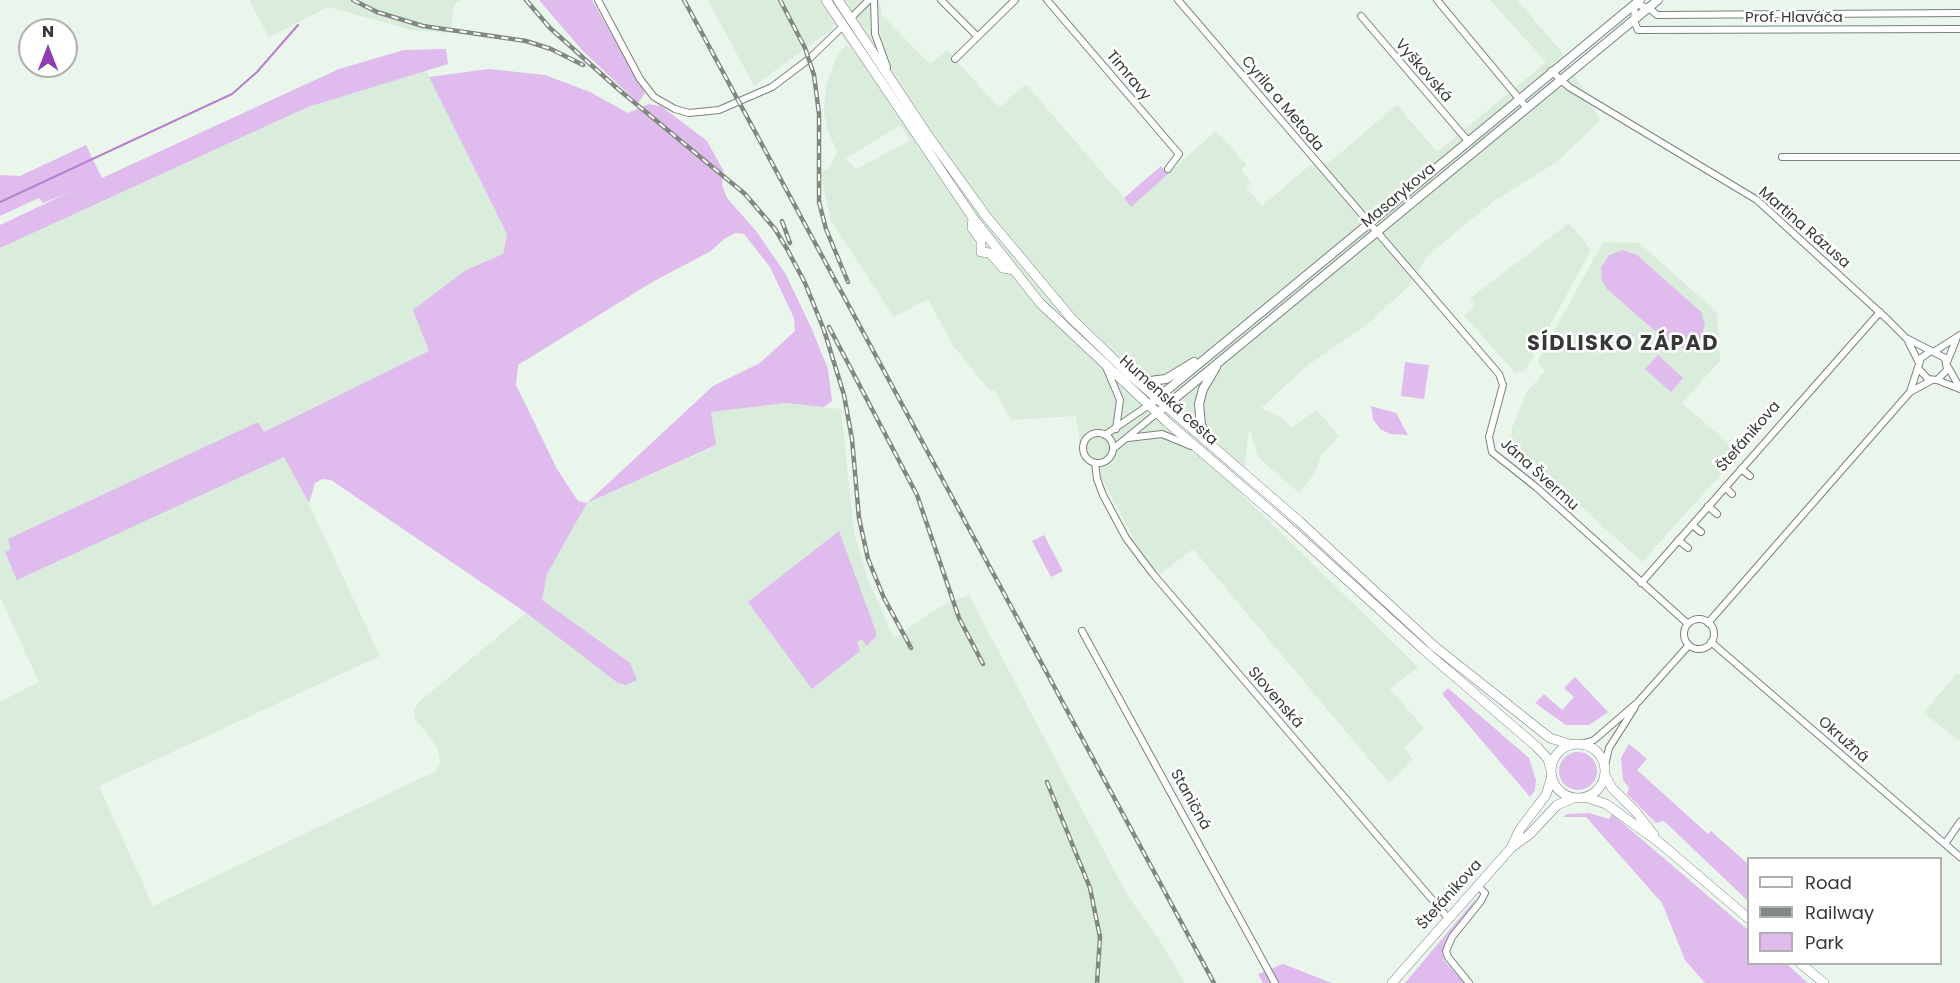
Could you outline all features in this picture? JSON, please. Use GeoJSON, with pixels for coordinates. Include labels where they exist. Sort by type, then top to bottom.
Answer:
{"type":"FeatureCollection","features":[{"type":"Feature","properties":{"kind":"main road","name":"Humenská cesta"},"geometry":{"type":"LineString","coordinates":[[826,0],[847,22],[896,87],[1002,237],[1072,319],[1129,374],[1299,520],[1434,646],[1550,738],[1572,745]]}},
{"type":"Feature","properties":{"kind":"main road","name":"Humenská cesta"},"geometry":{"type":"LineString","coordinates":[[838,0],[847,22],[973,218],[1040,303],[1157,413],[1537,747],[1548,759],[1551,773]]}},
{"type":"Feature","properties":{"kind":"main road","name":"Masarykova"},"geometry":{"type":"LineString","coordinates":[[1157,413],[1658,0]]}},
{"type":"Feature","properties":{"kind":"main road","name":"Masarykova"},"geometry":{"type":"LineString","coordinates":[[1149,405],[1637,2]]}},
{"type":"Feature","properties":{"kind":"main road"},"geometry":{"type":"LineString","coordinates":[[973,218],[972,228],[981,240],[981,252],[990,253],[1003,268],[1014,270]]}},
{"type":"Feature","properties":{"kind":"main road"},"geometry":{"type":"LineString","coordinates":[[1129,374],[1145,380],[1166,379],[1208,356]]}},
{"type":"Feature","properties":{"kind":"main road"},"geometry":{"type":"LineString","coordinates":[[1210,444],[1201,426],[1199,404],[1203,389],[1222,358]]}},
{"type":"Feature","properties":{"kind":"main road"},"geometry":{"type":"LineString","coordinates":[[1511,848],[1520,829],[1546,795],[1559,752],[1572,745],[1582,744],[1596,751],[1612,788],[1636,812],[1660,843]]}},
{"type":"Feature","properties":{"kind":"main road"},"geometry":{"type":"LineString","coordinates":[[1585,797],[1599,789],[1605,770]]}},
{"type":"Feature","properties":{"kind":"main road"},"geometry":{"type":"LineString","coordinates":[[1551,773],[1558,789],[1574,798]]}},
{"type":"Feature","properties":{"kind":"main road"},"geometry":{"type":"LineString","coordinates":[[1511,848],[1530,834],[1557,805],[1574,798],[1585,797],[1606,804],[1660,843],[1747,916]]}},
{"type":"Feature","properties":{"kind":"main road","name":"Štefánikova"},"geometry":{"type":"LineString","coordinates":[[1392,983],[1511,848]]}},
{"type":"Feature","properties":{"kind":"main road"},"geometry":{"type":"LineString","coordinates":[[1803,965],[1824,983]]}},
{"type":"Feature","properties":{"kind":"street"},"geometry":{"type":"LineString","coordinates":[[598,0],[640,79],[654,97],[675,109],[689,113],[719,110],[772,87],[809,59],[869,0]]}},
{"type":"Feature","properties":{"kind":"street"},"geometry":{"type":"LineString","coordinates":[[874,0],[875,34],[896,87]]}},
{"type":"Feature","properties":{"kind":"street"},"geometry":{"type":"LineString","coordinates":[[941,0],[977,36]]}},
{"type":"Feature","properties":{"kind":"street"},"geometry":{"type":"LineString","coordinates":[[955,59],[1015,0]]}},
{"type":"Feature","properties":{"kind":"street","name":"Timravy"},"geometry":{"type":"LineString","coordinates":[[1047,0],[1179,154],[1168,169]]}},
{"type":"Feature","properties":{"kind":"street","name":"Cyrila a Metoda"},"geometry":{"type":"LineString","coordinates":[[1178,0],[1376,232]]}},
{"type":"Feature","properties":{"kind":"street"},"geometry":{"type":"LineString","coordinates":[[1437,0],[1526,107]]}},
{"type":"Feature","properties":{"kind":"street"},"geometry":{"type":"LineString","coordinates":[[1637,2],[1634,21],[1638,30]]}},
{"type":"Feature","properties":{"kind":"street","name":"Prof. Hlaváča"},"geometry":{"type":"LineString","coordinates":[[1637,2],[1657,15],[1960,13]]}},
{"type":"Feature","properties":{"kind":"street"},"geometry":{"type":"LineString","coordinates":[[1713,15],[1713,30]]}},
{"type":"Feature","properties":{"kind":"street","name":"Vyškovská"},"geometry":{"type":"LineString","coordinates":[[1360,16],[1468,141]]}},
{"type":"Feature","properties":{"kind":"street","name":"Prof. Hlaváča"},"geometry":{"type":"LineString","coordinates":[[1619,32],[1638,30],[1960,30]]}},
{"type":"Feature","properties":{"kind":"street","name":"Martina Rázusa"},"geometry":{"type":"LineString","coordinates":[[1551,71],[1559,80],[1757,200],[1907,339],[1919,366]]}},
{"type":"Feature","properties":{"kind":"street"},"geometry":{"type":"LineString","coordinates":[[1782,157],[1960,157]]}},
{"type":"Feature","properties":{"kind":"street"},"geometry":{"type":"LineString","coordinates":[[1440,164],[1448,173]]}},
{"type":"Feature","properties":{"kind":"street","name":"Jána Švermu"},"geometry":{"type":"LineString","coordinates":[[1376,232],[1499,374],[1503,385],[1489,437],[1492,452],[1536,488],[1688,624]]}},
{"type":"Feature","properties":{"kind":"street","name":"Štefánikova"},"geometry":{"type":"LineString","coordinates":[[1641,582],[1880,312]]}},
{"type":"Feature","properties":{"kind":"street"},"geometry":{"type":"LineString","coordinates":[[1708,623],[1910,392],[1924,355],[1958,337]]}},
{"type":"Feature","properties":{"kind":"street"},"geometry":{"type":"LineString","coordinates":[[1910,392],[1944,374],[1958,337]]}},
{"type":"Feature","properties":{"kind":"street"},"geometry":{"type":"LineString","coordinates":[[1907,339],[1942,355],[1960,388]]}},
{"type":"Feature","properties":{"kind":"street"},"geometry":{"type":"LineString","coordinates":[[1104,364],[1120,400],[1116,429]]}},
{"type":"Feature","properties":{"kind":"street"},"geometry":{"type":"LineString","coordinates":[[1919,366],[1923,376],[1960,388]]}},
{"type":"Feature","properties":{"kind":"street"},"geometry":{"type":"LineString","coordinates":[[1149,405],[1105,435],[1093,434],[1084,443],[1086,456],[1095,462],[1107,460],[1113,449],[1157,413]]}},
{"type":"Feature","properties":{"kind":"street"},"geometry":{"type":"LineString","coordinates":[[1128,438],[1162,434],[1199,449]]}},
{"type":"Feature","properties":{"kind":"street"},"geometry":{"type":"LineString","coordinates":[[1105,435],[1110,440],[1113,449]]}},
{"type":"Feature","properties":{"kind":"street","name":"Slovenská"},"geometry":{"type":"LineString","coordinates":[[1095,462],[1098,482],[1126,538],[1153,574],[1448,918]]}},
{"type":"Feature","properties":{"kind":"street"},"geometry":{"type":"LineString","coordinates":[[1741,469],[1750,476]]}},
{"type":"Feature","properties":{"kind":"street"},"geometry":{"type":"LineString","coordinates":[[1725,487],[1732,494]]}},
{"type":"Feature","properties":{"kind":"street"},"geometry":{"type":"LineString","coordinates":[[1708,506],[1717,514]]}},
{"type":"Feature","properties":{"kind":"street"},"geometry":{"type":"LineString","coordinates":[[1692,525],[1701,532]]}},
{"type":"Feature","properties":{"kind":"street"},"geometry":{"type":"LineString","coordinates":[[1678,540],[1688,548]]}},
{"type":"Feature","properties":{"kind":"street"},"geometry":{"type":"LineString","coordinates":[[1698,619],[1708,623],[1713,630],[1711,642],[1701,649],[1689,645],[1684,633],[1688,624],[1698,619]]}},
{"type":"Feature","properties":{"kind":"street","name":"Staničná"},"geometry":{"type":"LineString","coordinates":[[1082,631],[1275,983]]}},
{"type":"Feature","properties":{"kind":"street","name":"Okružná"},"geometry":{"type":"LineString","coordinates":[[1711,642],[1960,857]]}},
{"type":"Feature","properties":{"kind":"street"},"geometry":{"type":"LineString","coordinates":[[1582,744],[1594,740],[1638,702],[1689,645]]}},
{"type":"Feature","properties":{"kind":"street"},"geometry":{"type":"LineString","coordinates":[[1605,770],[1609,748],[1638,702]]}},
{"type":"Feature","properties":{"kind":"street"},"geometry":{"type":"LineString","coordinates":[[1945,844],[1960,822]]}},
{"type":"Feature","properties":{"kind":"street"},"geometry":{"type":"LineString","coordinates":[[1468,983],[1446,951],[1452,937],[1482,901],[1485,893],[1478,886]]}},
{"type":"Feature","properties":{"kind":"shaded area"},"geometry":{"type":"Polygon","coordinates":[[[249,0],[462,0],[454,4],[450,33],[412,30],[328,7],[269,37],[249,0]]]}},
{"type":"Feature","properties":{"kind":"shaded area"},"geometry":{"type":"Polygon","coordinates":[[[708,0],[878,0],[881,14],[930,64],[947,50],[999,108],[1026,84],[1131,206],[1216,131],[1247,165],[1241,170],[1251,182],[1246,187],[1262,206],[1309,166],[1331,161],[1397,105],[1437,152],[1546,62],[1490,0],[1517,0],[1560,50],[1600,120],[1557,162],[1494,201],[1428,255],[1409,286],[1365,326],[1308,365],[1261,408],[1281,417],[1292,427],[1317,410],[1339,436],[1322,454],[1315,473],[1299,493],[1259,458],[1249,429],[1241,494],[1418,667],[1390,689],[1424,728],[1404,748],[1413,760],[1389,783],[1193,549],[1159,575],[1138,547],[1105,484],[1082,456],[1076,416],[1011,420],[994,390],[990,391],[953,346],[928,299],[894,317],[831,221],[820,173],[829,168],[837,152],[828,131],[824,112],[826,86],[837,55],[846,45],[851,50],[834,24],[832,29],[754,86],[708,0]],[[900,125],[845,159],[857,169],[910,140],[900,125]]]}},
{"type":"Feature","properties":{"kind":"shaded area"},"geometry":{"type":"Polygon","coordinates":[[[426,70],[507,234],[503,254],[466,270],[429,351],[264,432],[292,468],[380,656],[99,786],[153,906],[436,771],[440,761],[437,747],[415,719],[414,709],[419,702],[542,600],[547,574],[587,503],[716,446],[711,412],[786,403],[841,409],[854,532],[868,580],[894,638],[939,607],[969,595],[1126,893],[1160,941],[1185,983],[0,983],[0,702],[39,682],[0,597],[0,248],[308,107],[426,70]]]}},
{"type":"Feature","properties":{"kind":"shaded area"},"geometry":{"type":"Polygon","coordinates":[[[1569,223],[1591,250],[1525,371],[1515,373],[1464,315],[1476,305],[1470,298],[1569,223]]]}},
{"type":"Feature","properties":{"kind":"shaded area"},"geometry":{"type":"Polygon","coordinates":[[[1603,242],[1639,243],[1717,312],[1720,361],[1682,403],[1740,453],[1642,562],[1511,443],[1512,428],[1526,393],[1545,371],[1537,362],[1603,242]]]}},
{"type":"Feature","properties":{"kind":"shaded area"},"geometry":{"type":"Polygon","coordinates":[[[1956,674],[1960,674],[1960,741],[1924,713],[1956,674]]]}},
{"type":"Feature","properties":{"kind":"green space"},"geometry":{"type":"Polygon","coordinates":[[[539,0],[592,0],[645,93],[638,103],[582,50],[539,0]]]}},
{"type":"Feature","properties":{"kind":"green space"},"geometry":{"type":"Polygon","coordinates":[[[446,49],[448,64],[308,107],[0,248],[0,225],[72,191],[43,203],[39,198],[0,216],[0,175],[20,176],[86,145],[102,178],[339,69],[404,50],[446,49]]]}},
{"type":"Feature","properties":{"kind":"green space"},"geometry":{"type":"Polygon","coordinates":[[[489,69],[545,75],[590,92],[628,113],[649,104],[661,106],[707,141],[723,170],[722,185],[727,198],[756,231],[785,273],[828,369],[832,401],[824,407],[786,403],[711,412],[716,445],[587,503],[547,574],[542,600],[630,663],[637,680],[626,685],[618,683],[528,614],[331,480],[322,479],[315,483],[309,503],[284,457],[17,580],[5,552],[11,549],[8,539],[258,422],[264,432],[429,351],[413,310],[466,270],[503,254],[507,234],[429,77],[489,69]],[[735,233],[724,239],[711,251],[654,281],[518,365],[516,385],[557,469],[578,501],[587,503],[713,386],[760,363],[795,331],[794,318],[770,267],[744,234],[735,233]]]}},
{"type":"Feature","properties":{"kind":"green space"},"geometry":{"type":"Polygon","coordinates":[[[1161,166],[1168,174],[1131,207],[1124,198],[1161,166]]]}},
{"type":"Feature","properties":{"kind":"green space"},"geometry":{"type":"Polygon","coordinates":[[[1623,250],[1637,255],[1701,312],[1705,325],[1701,338],[1696,343],[1682,348],[1671,345],[1607,289],[1602,281],[1601,268],[1609,255],[1623,250]]]}},
{"type":"Feature","properties":{"kind":"green space"},"geometry":{"type":"Polygon","coordinates":[[[1658,355],[1683,378],[1671,392],[1645,369],[1658,355]]]}},
{"type":"Feature","properties":{"kind":"green space"},"geometry":{"type":"Polygon","coordinates":[[[1405,362],[1429,365],[1424,399],[1401,396],[1405,362]]]}},
{"type":"Feature","properties":{"kind":"green space"},"geometry":{"type":"Polygon","coordinates":[[[1371,406],[1396,413],[1408,435],[1390,434],[1380,429],[1373,419],[1371,406]]]}},
{"type":"Feature","properties":{"kind":"green space"},"geometry":{"type":"Polygon","coordinates":[[[839,531],[876,637],[866,646],[862,639],[857,642],[860,651],[812,689],[748,602],[839,531]]]}},
{"type":"Feature","properties":{"kind":"green space"},"geometry":{"type":"Polygon","coordinates":[[[1044,535],[1063,571],[1051,577],[1032,541],[1044,535]]]}},
{"type":"Feature","properties":{"kind":"green space"},"geometry":{"type":"Polygon","coordinates":[[[1575,677],[1608,712],[1589,725],[1566,725],[1535,703],[1544,694],[1562,710],[1574,697],[1564,688],[1575,677]]]}},
{"type":"Feature","properties":{"kind":"green space"},"geometry":{"type":"Polygon","coordinates":[[[1448,688],[1529,758],[1536,780],[1535,790],[1530,797],[1442,694],[1448,688]]]}},
{"type":"Feature","properties":{"kind":"green space"},"geometry":{"type":"Polygon","coordinates":[[[1629,744],[1647,759],[1637,770],[1708,834],[1711,831],[1747,863],[1747,900],[1664,821],[1656,823],[1627,794],[1629,788],[1623,780],[1621,758],[1629,744]]]}},
{"type":"Feature","properties":{"kind":"green space"},"geometry":{"type":"Polygon","coordinates":[[[1578,752],[1592,757],[1597,771],[1592,785],[1578,790],[1564,785],[1559,771],[1564,757],[1578,752]]]}},
{"type":"Feature","properties":{"kind":"green space"},"geometry":{"type":"Polygon","coordinates":[[[1589,813],[1609,819],[1612,814],[1747,929],[1747,965],[1788,965],[1808,983],[1705,983],[1685,960],[1662,903],[1586,817],[1563,817],[1566,814],[1589,813]]]}},
{"type":"Feature","properties":{"kind":"green space"},"geometry":{"type":"Polygon","coordinates":[[[1479,895],[1442,951],[1444,960],[1464,983],[1405,983],[1479,895]]]}},
{"type":"Feature","properties":{"kind":"green space"},"geometry":{"type":"Polygon","coordinates":[[[1283,964],[1332,983],[1263,983],[1258,974],[1283,964]]]}},
{"type":"Feature","properties":{"kind":"waterway"},"geometry":{"type":"LineString","coordinates":[[0,202],[232,94],[257,72],[298,25]]}},
{"type":"Feature","properties":{"kind":"railway"},"geometry":{"type":"LineString","coordinates":[[353,0],[377,12],[423,26],[526,41],[551,49],[583,65]]}},
{"type":"Feature","properties":{"kind":"railway"},"geometry":{"type":"LineString","coordinates":[[526,0],[550,28],[618,89],[745,194],[775,229],[787,249],[805,283],[824,330],[844,395],[852,439],[859,518],[868,559],[884,598],[911,648]]}},
{"type":"Feature","properties":{"kind":"railway"},"geometry":{"type":"LineString","coordinates":[[684,0],[1214,983]]}},
{"type":"Feature","properties":{"kind":"railway"},"geometry":{"type":"LineString","coordinates":[[780,0],[805,48],[814,75],[819,114],[819,202],[826,229],[848,282]]}},
{"type":"Feature","properties":{"kind":"railway"},"geometry":{"type":"LineString","coordinates":[[782,221],[790,243]]}},
{"type":"Feature","properties":{"kind":"railway"},"geometry":{"type":"LineString","coordinates":[[829,327],[917,495],[959,618],[983,664]]}},
{"type":"Feature","properties":{"kind":"railway"},"geometry":{"type":"LineString","coordinates":[[1047,782],[1090,888],[1100,937],[1097,983]]}},
{"type":"Feature","properties":{"kind":"district","name":"SÍDLISKO ZÁPAD"},"geometry":{"type":"Point","coordinates":[1623,345]}}]}
